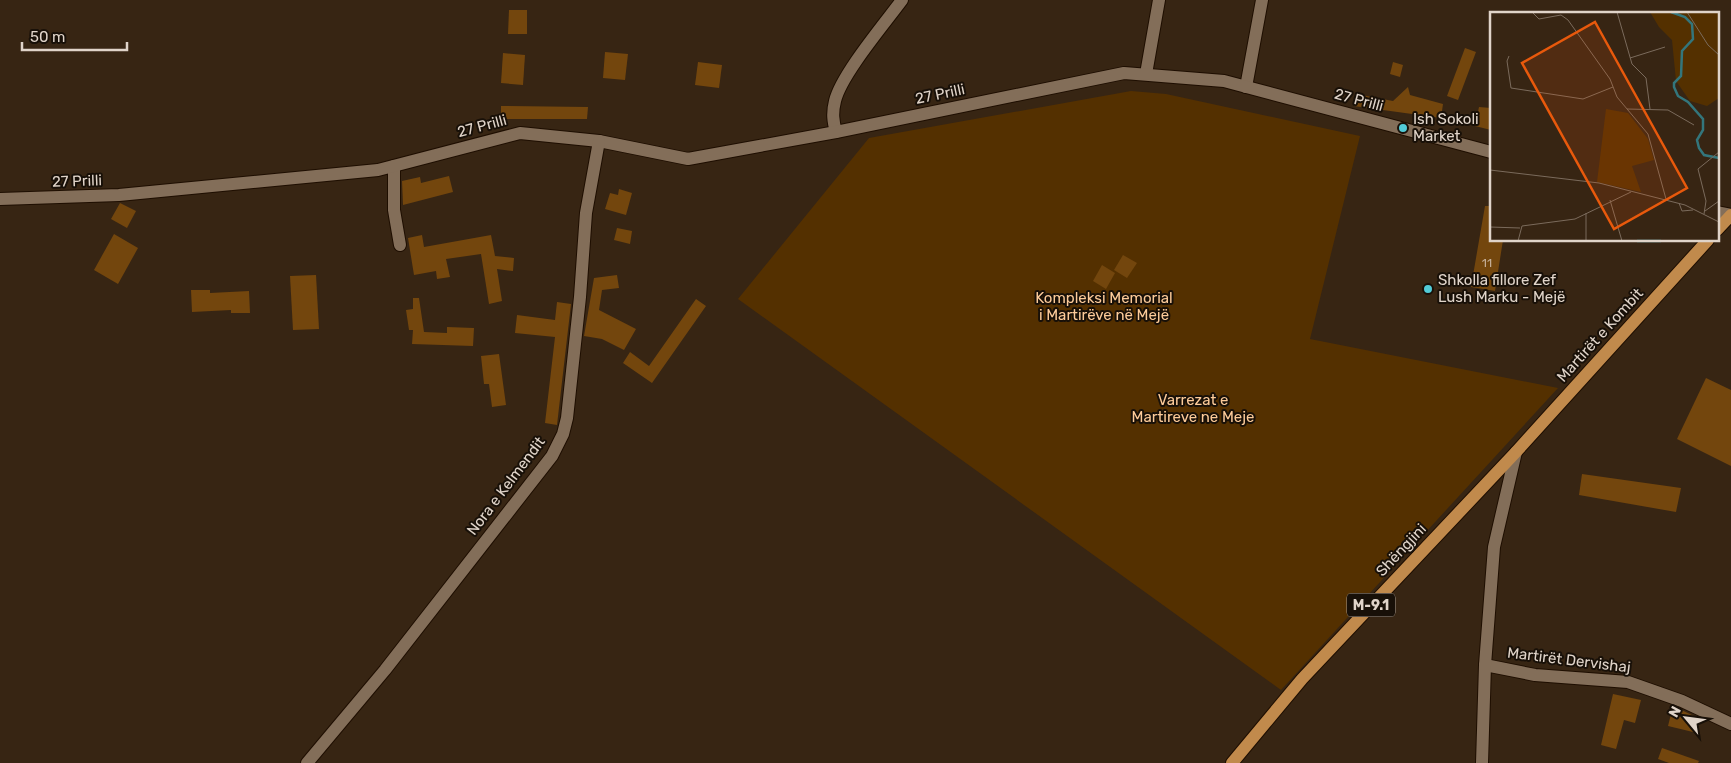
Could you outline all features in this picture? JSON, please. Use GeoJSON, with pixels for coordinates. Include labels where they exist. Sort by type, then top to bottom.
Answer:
{"type":"FeatureCollection","features":[{"type":"Feature","properties":{"kind":"main road"},"geometry":{"type":"LineString","coordinates":[[1718,229],[1731,215]]}},
{"type":"Feature","properties":{"kind":"main road","name":"Martirët e Kombit"},"geometry":{"type":"LineString","coordinates":[[1516,452],[1707,241]]}},
{"type":"Feature","properties":{"kind":"main road","name":"Shëngjini"},"geometry":{"type":"LineString","coordinates":[[1232,763],[1309,672],[1516,452]]}},
{"type":"Feature","properties":{"kind":"street"},"geometry":{"type":"LineString","coordinates":[[836,132],[832,116],[835,99],[848,75],[902,0]]}},
{"type":"Feature","properties":{"kind":"street"},"geometry":{"type":"LineString","coordinates":[[1146,74],[1159,0]]}},
{"type":"Feature","properties":{"kind":"street"},"geometry":{"type":"LineString","coordinates":[[1246,87],[1262,0]]}},
{"type":"Feature","properties":{"kind":"street","name":"27 Prilli"},"geometry":{"type":"LineString","coordinates":[[0,199],[119,195],[378,170],[520,133],[599,141],[688,159],[836,132],[1124,73],[1197,77],[1246,87],[1490,152]]}},
{"type":"Feature","properties":{"kind":"street","name":"Nora e Kelmendit"},"geometry":{"type":"LineString","coordinates":[[307,763],[385,670],[552,456],[560,443],[567,418],[580,297],[586,213],[599,141]]}},
{"type":"Feature","properties":{"kind":"street"},"geometry":{"type":"LineString","coordinates":[[394,166],[394,210],[400,245]]}},
{"type":"Feature","properties":{"kind":"street"},"geometry":{"type":"LineString","coordinates":[[1718,212],[1731,215]]}},
{"type":"Feature","properties":{"kind":"street","name":"Martirët Dervishaj"},"geometry":{"type":"LineString","coordinates":[[1482,763],[1485,665],[1494,547],[1516,452]]}},
{"type":"Feature","properties":{"kind":"street","name":"Martirët Dervishaj"},"geometry":{"type":"LineString","coordinates":[[1485,665],[1535,675],[1628,682],[1682,701],[1731,724]]}},
{"type":"Feature","properties":{"kind":"green space","name":"Kompleksi Memorial i Martirëve në Mejë"},"geometry":{"type":"Polygon","coordinates":[[[1131,91],[1166,94],[1360,136],[1310,339],[1558,388],[1281,690],[738,299],[869,138],[1131,91]]]}},
{"type":"Feature","properties":{"kind":"building"},"geometry":{"type":"Polygon","coordinates":[[[509,10],[527,10],[527,34],[508,34],[509,10]]]}},
{"type":"Feature","properties":{"kind":"building"},"geometry":{"type":"Polygon","coordinates":[[[1465,48],[1476,52],[1458,100],[1447,96],[1465,48]]]}},
{"type":"Feature","properties":{"kind":"building"},"geometry":{"type":"Polygon","coordinates":[[[605,52],[628,54],[625,80],[603,78],[605,52]]]}},
{"type":"Feature","properties":{"kind":"building"},"geometry":{"type":"Polygon","coordinates":[[[503,53],[525,55],[523,85],[501,83],[503,53]]]}},
{"type":"Feature","properties":{"kind":"building"},"geometry":{"type":"Polygon","coordinates":[[[698,62],[722,65],[719,88],[695,85],[698,62]]]}},
{"type":"Feature","properties":{"kind":"building"},"geometry":{"type":"Polygon","coordinates":[[[1393,62],[1403,65],[1400,77],[1390,74],[1393,62]]]}},
{"type":"Feature","properties":{"kind":"building"},"geometry":{"type":"Polygon","coordinates":[[[1408,87],[1410,95],[1443,104],[1441,118],[1354,106],[1356,94],[1393,101],[1408,87]]]}},
{"type":"Feature","properties":{"kind":"building"},"geometry":{"type":"Polygon","coordinates":[[[501,106],[588,107],[587,119],[501,119],[501,106]]]}},
{"type":"Feature","properties":{"kind":"building"},"geometry":{"type":"Polygon","coordinates":[[[1479,107],[1490,108],[1490,130],[1475,126],[1479,107]]]}},
{"type":"Feature","properties":{"kind":"building"},"geometry":{"type":"Polygon","coordinates":[[[449,176],[453,192],[403,205],[402,181],[420,177],[421,183],[449,176]]]}},
{"type":"Feature","properties":{"kind":"building"},"geometry":{"type":"Polygon","coordinates":[[[619,189],[632,193],[626,215],[605,209],[610,193],[618,195],[619,189]]]}},
{"type":"Feature","properties":{"kind":"building"},"geometry":{"type":"Polygon","coordinates":[[[120,203],[136,211],[127,228],[111,219],[120,203]]]}},
{"type":"Feature","properties":{"kind":"building"},"geometry":{"type":"Polygon","coordinates":[[[1485,206],[1490,206],[1490,241],[1503,241],[1495,291],[1471,287],[1485,206]]]}},
{"type":"Feature","properties":{"kind":"building"},"geometry":{"type":"Polygon","coordinates":[[[617,228],[632,231],[630,244],[614,240],[617,228]]]}},
{"type":"Feature","properties":{"kind":"building"},"geometry":{"type":"Polygon","coordinates":[[[114,234],[138,248],[118,284],[94,270],[114,234]]]}},
{"type":"Feature","properties":{"kind":"building"},"geometry":{"type":"Polygon","coordinates":[[[422,235],[424,247],[491,235],[495,256],[514,258],[513,271],[497,269],[502,301],[489,304],[481,254],[446,259],[450,277],[437,279],[436,271],[414,275],[408,238],[422,235]]]}},
{"type":"Feature","properties":{"kind":"building"},"geometry":{"type":"Polygon","coordinates":[[[1123,255],[1137,263],[1127,278],[1114,270],[1123,255]]]}},
{"type":"Feature","properties":{"kind":"building"},"geometry":{"type":"Polygon","coordinates":[[[1102,265],[1115,273],[1106,289],[1093,281],[1102,265]]]}},
{"type":"Feature","properties":{"kind":"building"},"geometry":{"type":"Polygon","coordinates":[[[316,275],[319,329],[293,330],[290,276],[316,275]]]}},
{"type":"Feature","properties":{"kind":"building"},"geometry":{"type":"Polygon","coordinates":[[[617,275],[619,288],[602,290],[599,310],[636,329],[624,350],[602,339],[584,336],[594,278],[617,275]]]}},
{"type":"Feature","properties":{"kind":"building"},"geometry":{"type":"Polygon","coordinates":[[[191,290],[210,290],[210,293],[249,291],[250,313],[231,313],[231,310],[192,312],[191,290]]]}},
{"type":"Feature","properties":{"kind":"building"},"geometry":{"type":"Polygon","coordinates":[[[413,298],[419,298],[424,332],[447,333],[447,327],[474,328],[473,346],[412,344],[413,330],[409,330],[406,310],[413,309],[413,298]]]}},
{"type":"Feature","properties":{"kind":"building"},"geometry":{"type":"Polygon","coordinates":[[[696,299],[706,306],[652,383],[623,363],[630,352],[649,366],[696,299]]]}},
{"type":"Feature","properties":{"kind":"building"},"geometry":{"type":"Polygon","coordinates":[[[557,302],[571,304],[557,425],[545,423],[555,337],[515,333],[517,315],[555,320],[557,302]]]}},
{"type":"Feature","properties":{"kind":"building"},"geometry":{"type":"Polygon","coordinates":[[[499,354],[506,405],[492,407],[489,384],[484,384],[481,356],[499,354]]]}},
{"type":"Feature","properties":{"kind":"building"},"geometry":{"type":"Polygon","coordinates":[[[1706,378],[1731,390],[1731,466],[1677,439],[1706,378]]]}},
{"type":"Feature","properties":{"kind":"building"},"geometry":{"type":"Polygon","coordinates":[[[1582,474],[1681,488],[1676,512],[1579,495],[1582,474]]]}},
{"type":"Feature","properties":{"kind":"building"},"geometry":{"type":"Polygon","coordinates":[[[1613,694],[1641,700],[1635,723],[1624,720],[1616,749],[1601,745],[1613,694]]]}},
{"type":"Feature","properties":{"kind":"building"},"geometry":{"type":"Polygon","coordinates":[[[1673,706],[1696,717],[1693,732],[1668,726],[1673,706]]]}},
{"type":"Feature","properties":{"kind":"building"},"geometry":{"type":"Polygon","coordinates":[[[1662,748],[1699,761],[1698,763],[1669,763],[1658,759],[1662,748]]]}},
{"type":"Feature","properties":{"kind":"place","name":"Ish Sokoli Market"},"geometry":{"type":"Point","coordinates":[1403,128]}},
{"type":"Feature","properties":{"kind":"place","name":"Shkolla fillore Zef Lush Marku - Mejë"},"geometry":{"type":"Point","coordinates":[1428,289]}},
{"type":"Feature","properties":{"kind":"park label","name":"Varrezat e Martireve ne Meje"},"geometry":{"type":"Point","coordinates":[1193,408]}}]}
